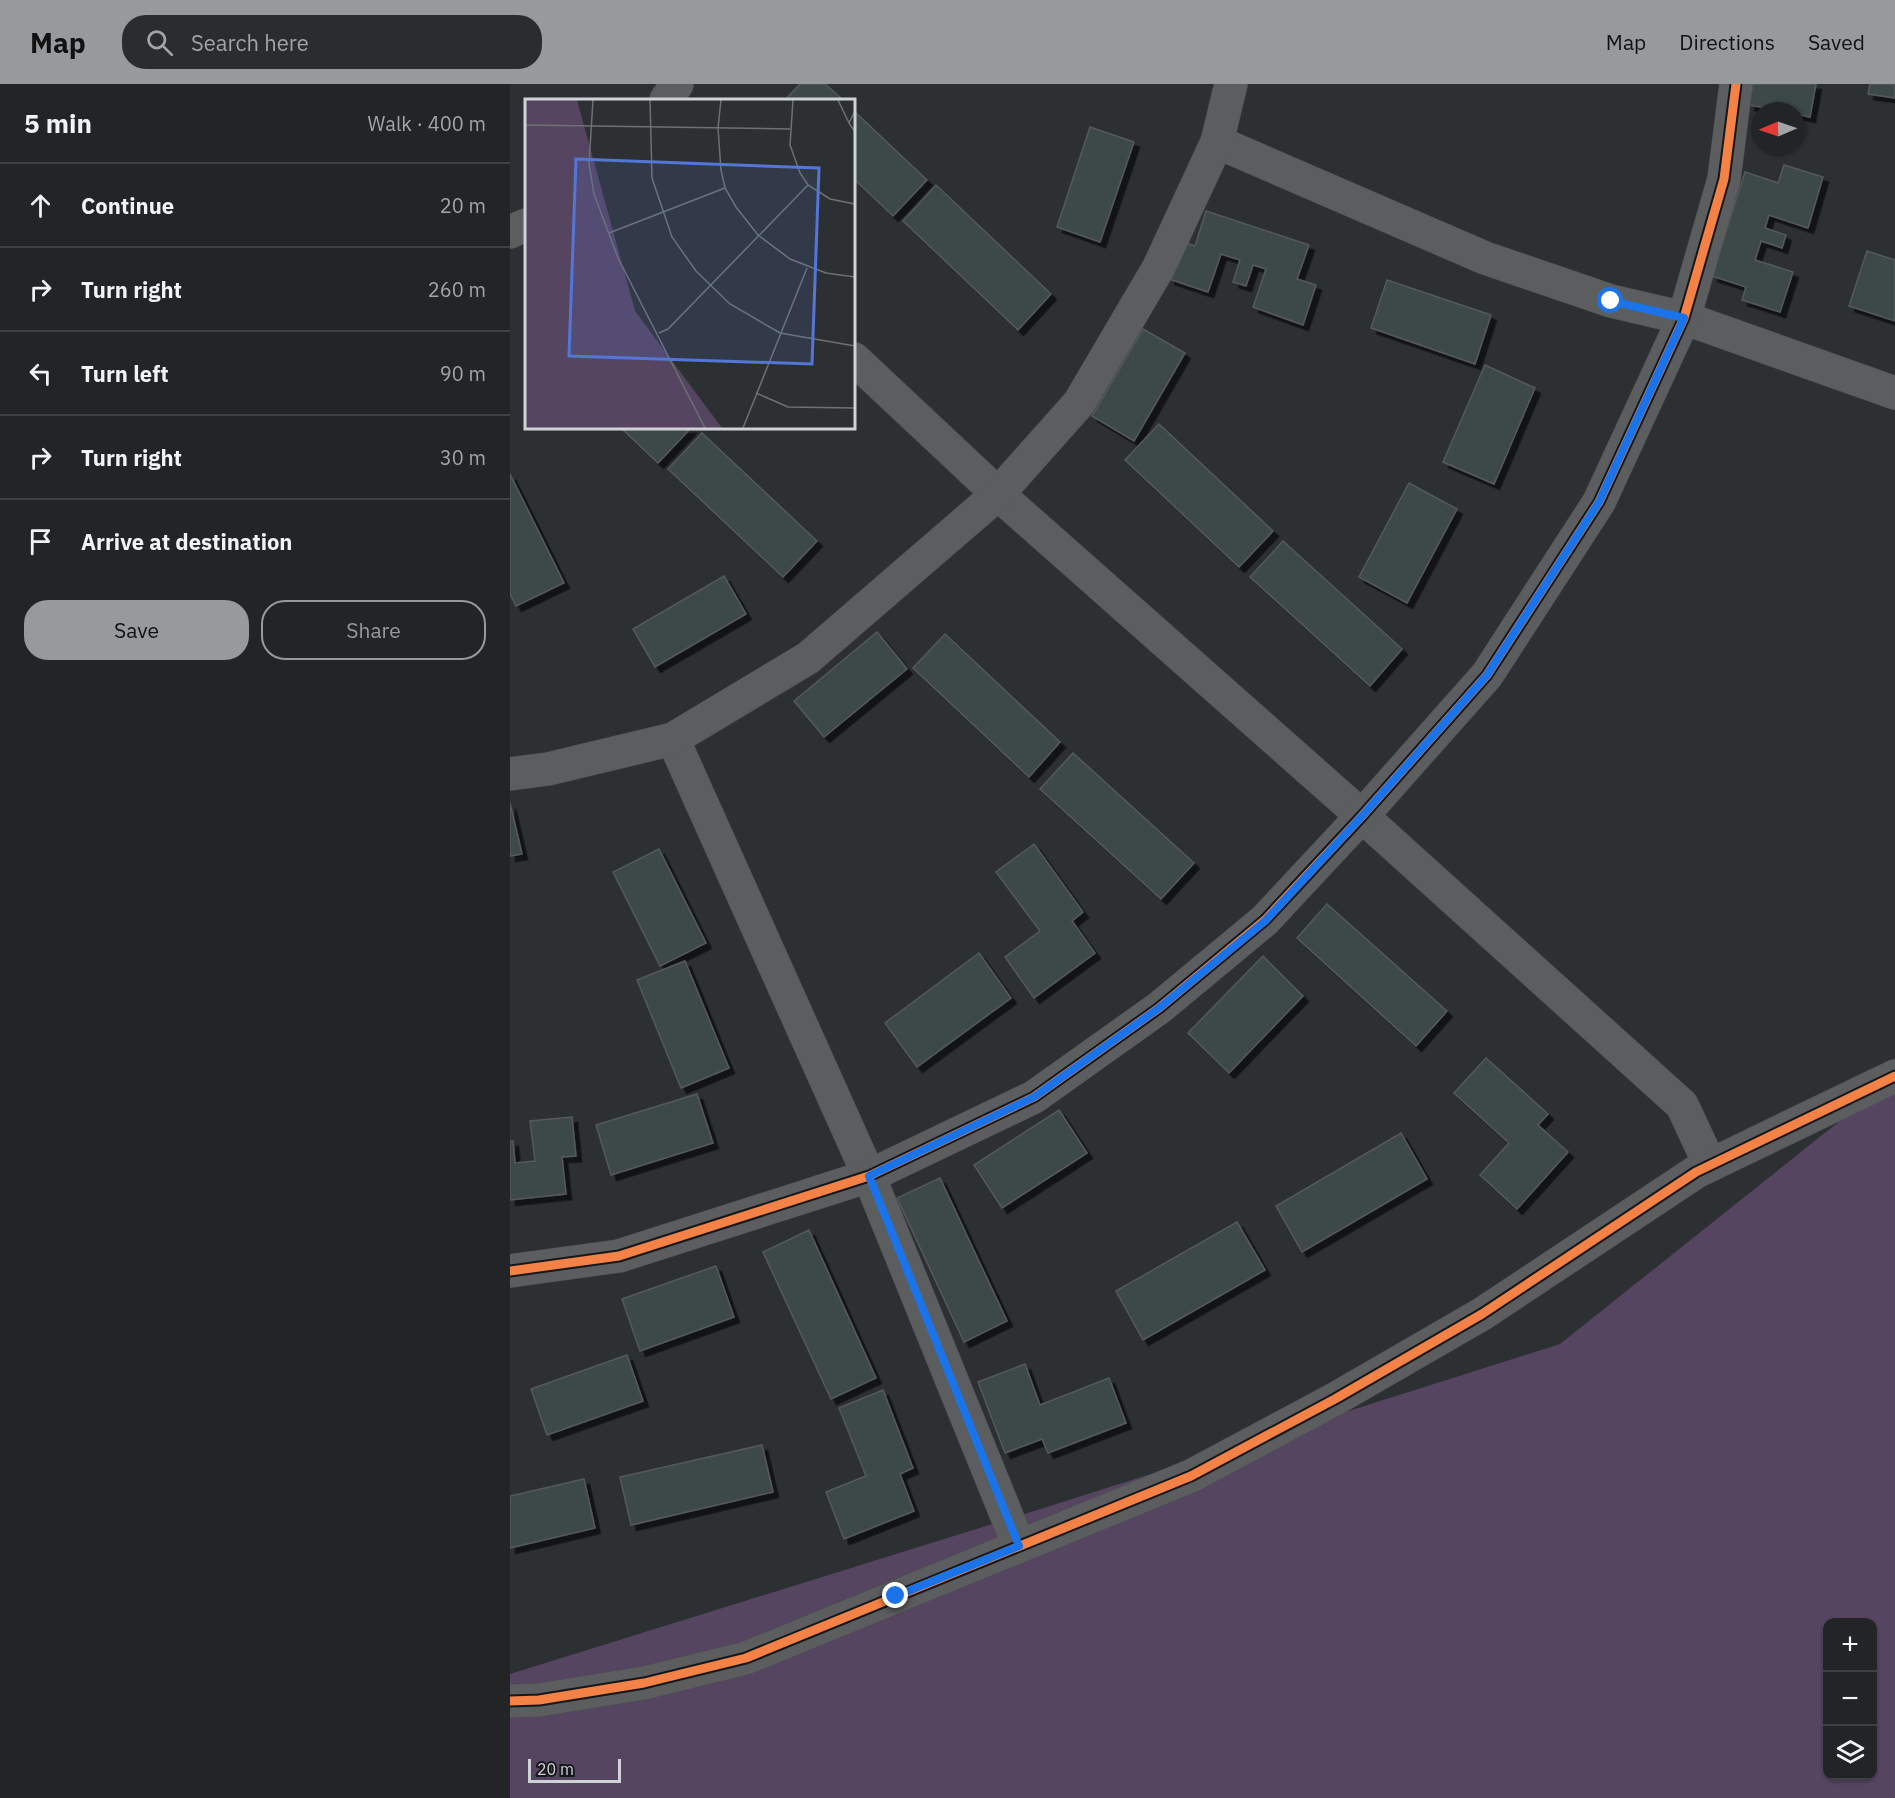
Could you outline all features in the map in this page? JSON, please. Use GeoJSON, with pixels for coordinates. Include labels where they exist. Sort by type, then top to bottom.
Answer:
{"type":"FeatureCollection","features":[{"type":"Feature","properties":{"kind":"street"},"geometry":{"type":"LineString","coordinates":[[667,99],[677,84]]}},
{"type":"Feature","properties":{"kind":"street"},"geometry":{"type":"LineString","coordinates":[[510,774],[548,768],[673,739],[808,658],[998,494],[1079,403],[1158,267],[1217,142],[1231,84]]}},
{"type":"Feature","properties":{"kind":"street"},"geometry":{"type":"LineString","coordinates":[[510,1271],[619,1256],[869,1176],[1034,1097],[1159,1008],[1265,921],[1487,675],[1593,511],[1684,318],[1724,180],[1736,84]]}},
{"type":"Feature","properties":{"kind":"street"},"geometry":{"type":"LineString","coordinates":[[1217,142],[1485,258],[1611,301],[1684,318],[1895,393]]}},
{"type":"Feature","properties":{"kind":"street"},"geometry":{"type":"LineString","coordinates":[[510,232],[525,225]]}},
{"type":"Feature","properties":{"kind":"street"},"geometry":{"type":"LineString","coordinates":[[855,360],[998,494],[1362,816],[1682,1105],[1710,1165]]}},
{"type":"Feature","properties":{"kind":"street"},"geometry":{"type":"LineString","coordinates":[[673,739],[869,1176],[1019,1546]]}},
{"type":"Feature","properties":{"kind":"street"},"geometry":{"type":"LineString","coordinates":[[510,1701],[539,1700],[644,1683],[746,1658],[1191,1476],[1335,1399],[1482,1314],[1696,1172],[1895,1076]]}},
{"type":"Feature","properties":{"kind":"shaded area"},"geometry":{"type":"Polygon","coordinates":[[[1895,1077],[1895,1798],[510,1798],[510,1674],[1560,1344],[1895,1077]]]}},
{"type":"Feature","properties":{"kind":"building"},"geometry":{"type":"Polygon","coordinates":[[[800,84],[825,84],[842,99],[786,99],[800,84]]]}},
{"type":"Feature","properties":{"kind":"building"},"geometry":{"type":"Polygon","coordinates":[[[1753,84],[1816,84],[1810,117],[1805,116],[1805,102],[1751,102],[1751,105],[1749,105],[1753,84]]]}},
{"type":"Feature","properties":{"kind":"building"},"geometry":{"type":"Polygon","coordinates":[[[1870,84],[1895,84],[1895,98],[1868,94],[1870,84]]]}},
{"type":"Feature","properties":{"kind":"building"},"geometry":{"type":"Polygon","coordinates":[[[855,112],[927,180],[893,216],[855,180],[855,112]]]}},
{"type":"Feature","properties":{"kind":"building"},"geometry":{"type":"Polygon","coordinates":[[[1090,127],[1134,142],[1100,242],[1057,227],[1090,127]]]}},
{"type":"Feature","properties":{"kind":"building"},"geometry":{"type":"Polygon","coordinates":[[[1784,165],[1823,177],[1808,228],[1769,215],[1765,228],[1786,235],[1782,248],[1761,241],[1755,260],[1793,272],[1780,312],[1742,300],[1746,287],[1712,276],[1745,172],[1778,183],[1784,165]]]}},
{"type":"Feature","properties":{"kind":"building"},"geometry":{"type":"Polygon","coordinates":[[[936,185],[1051,294],[1018,330],[903,221],[936,185]]]}},
{"type":"Feature","properties":{"kind":"building"},"geometry":{"type":"Polygon","coordinates":[[[1206,211],[1309,245],[1297,279],[1316,285],[1303,325],[1253,307],[1266,269],[1253,265],[1246,286],[1233,282],[1240,260],[1221,254],[1208,292],[1169,279],[1181,241],[1195,246],[1206,211]]]}},
{"type":"Feature","properties":{"kind":"building"},"geometry":{"type":"Polygon","coordinates":[[[1867,251],[1895,260],[1895,321],[1849,306],[1867,251]]]}},
{"type":"Feature","properties":{"kind":"building"},"geometry":{"type":"Polygon","coordinates":[[[1387,280],[1491,315],[1475,364],[1371,328],[1387,280]]]}},
{"type":"Feature","properties":{"kind":"building"},"geometry":{"type":"Polygon","coordinates":[[[1143,329],[1185,353],[1134,441],[1092,416],[1143,329]]]}},
{"type":"Feature","properties":{"kind":"building"},"geometry":{"type":"Polygon","coordinates":[[[1485,365],[1535,388],[1494,484],[1443,462],[1485,365]]]}},
{"type":"Feature","properties":{"kind":"building"},"geometry":{"type":"Polygon","coordinates":[[[1159,424],[1273,531],[1239,567],[1125,460],[1159,424]]]}},
{"type":"Feature","properties":{"kind":"building"},"geometry":{"type":"Polygon","coordinates":[[[622,429],[690,429],[658,463],[622,429]]]}},
{"type":"Feature","properties":{"kind":"building"},"geometry":{"type":"Polygon","coordinates":[[[702,433],[817,541],[783,577],[668,469],[702,433]]]}},
{"type":"Feature","properties":{"kind":"building"},"geometry":{"type":"Polygon","coordinates":[[[510,474],[564,583],[516,606],[510,594],[510,474]]]}},
{"type":"Feature","properties":{"kind":"building"},"geometry":{"type":"Polygon","coordinates":[[[1409,483],[1457,509],[1407,603],[1359,577],[1409,483]]]}},
{"type":"Feature","properties":{"kind":"building"},"geometry":{"type":"Polygon","coordinates":[[[1283,541],[1402,649],[1370,686],[1250,577],[1283,541]]]}},
{"type":"Feature","properties":{"kind":"building"},"geometry":{"type":"Polygon","coordinates":[[[724,576],[746,614],[655,667],[633,629],[724,576]]]}},
{"type":"Feature","properties":{"kind":"building"},"geometry":{"type":"Polygon","coordinates":[[[877,632],[907,669],[824,737],[794,701],[877,632]]]}},
{"type":"Feature","properties":{"kind":"building"},"geometry":{"type":"Polygon","coordinates":[[[945,634],[1060,742],[1029,777],[913,668],[945,634]]]}},
{"type":"Feature","properties":{"kind":"building"},"geometry":{"type":"Polygon","coordinates":[[[1073,753],[1194,863],[1161,899],[1040,789],[1073,753]]]}},
{"type":"Feature","properties":{"kind":"building"},"geometry":{"type":"Polygon","coordinates":[[[510,803],[522,854],[510,856],[510,803]]]}},
{"type":"Feature","properties":{"kind":"building"},"geometry":{"type":"Polygon","coordinates":[[[1034,844],[1083,912],[1072,921],[1095,953],[1034,998],[1005,957],[1040,931],[996,872],[1034,844]]]}},
{"type":"Feature","properties":{"kind":"building"},"geometry":{"type":"Polygon","coordinates":[[[659,849],[706,943],[660,966],[613,872],[659,849]]]}},
{"type":"Feature","properties":{"kind":"building"},"geometry":{"type":"Polygon","coordinates":[[[1327,904],[1447,1011],[1416,1046],[1297,938],[1327,904]]]}},
{"type":"Feature","properties":{"kind":"building"},"geometry":{"type":"Polygon","coordinates":[[[979,953],[1011,998],[917,1067],[885,1023],[979,953]]]}},
{"type":"Feature","properties":{"kind":"building"},"geometry":{"type":"Polygon","coordinates":[[[1263,956],[1303,996],[1229,1073],[1188,1033],[1263,956]]]}},
{"type":"Feature","properties":{"kind":"building"},"geometry":{"type":"Polygon","coordinates":[[[685,961],[729,1068],[681,1088],[637,980],[685,961]]]}},
{"type":"Feature","properties":{"kind":"building"},"geometry":{"type":"Polygon","coordinates":[[[1486,1058],[1548,1114],[1538,1125],[1568,1152],[1517,1209],[1480,1175],[1509,1143],[1454,1093],[1486,1058]]]}},
{"type":"Feature","properties":{"kind":"building"},"geometry":{"type":"Polygon","coordinates":[[[697,1094],[713,1143],[611,1175],[596,1125],[697,1094]]]}},
{"type":"Feature","properties":{"kind":"building"},"geometry":{"type":"Polygon","coordinates":[[[1059,1110],[1087,1153],[1002,1208],[974,1165],[1059,1110]]]}},
{"type":"Feature","properties":{"kind":"building"},"geometry":{"type":"Polygon","coordinates":[[[572,1117],[576,1156],[562,1157],[566,1194],[510,1200],[510,1141],[513,1141],[515,1163],[535,1161],[530,1121],[572,1117]]]}},
{"type":"Feature","properties":{"kind":"building"},"geometry":{"type":"Polygon","coordinates":[[[1401,1133],[1427,1179],[1302,1252],[1276,1206],[1401,1133]]]}},
{"type":"Feature","properties":{"kind":"building"},"geometry":{"type":"Polygon","coordinates":[[[940,1178],[1007,1321],[964,1342],[897,1198],[940,1178]]]}},
{"type":"Feature","properties":{"kind":"building"},"geometry":{"type":"Polygon","coordinates":[[[1237,1222],[1265,1270],[1143,1340],[1116,1291],[1237,1222]]]}},
{"type":"Feature","properties":{"kind":"building"},"geometry":{"type":"Polygon","coordinates":[[[809,1230],[876,1378],[831,1399],[763,1252],[809,1230]]]}},
{"type":"Feature","properties":{"kind":"building"},"geometry":{"type":"Polygon","coordinates":[[[716,1266],[734,1317],[640,1351],[622,1299],[716,1266]]]}},
{"type":"Feature","properties":{"kind":"building"},"geometry":{"type":"Polygon","coordinates":[[[627,1355],[643,1401],[547,1435],[531,1389],[627,1355]]]}},
{"type":"Feature","properties":{"kind":"building"},"geometry":{"type":"Polygon","coordinates":[[[1025,1364],[1040,1405],[1109,1378],[1126,1423],[1048,1453],[1042,1439],[1005,1453],[978,1382],[1025,1364]]]}},
{"type":"Feature","properties":{"kind":"building"},"geometry":{"type":"Polygon","coordinates":[[[883,1390],[913,1468],[900,1474],[914,1511],[844,1539],[826,1492],[866,1476],[839,1408],[883,1390]]]}},
{"type":"Feature","properties":{"kind":"building"},"geometry":{"type":"Polygon","coordinates":[[[762,1445],[773,1492],[631,1525],[620,1477],[762,1445]]]}},
{"type":"Feature","properties":{"kind":"building"},"geometry":{"type":"Polygon","coordinates":[[[584,1479],[595,1528],[510,1548],[510,1496],[584,1479]]]}},
{"type":"Feature","properties":{"kind":"cycle path"},"geometry":{"type":"LineString","coordinates":[[510,1271],[619,1256],[869,1176],[1034,1097],[1159,1008],[1265,920],[1362,816],[1487,675],[1599,502],[1684,318],[1724,179],[1736,84]]}},
{"type":"Feature","properties":{"kind":"cycle path"},"geometry":{"type":"LineString","coordinates":[[510,1701],[539,1700],[644,1683],[746,1658],[1191,1476],[1335,1399],[1482,1314],[1696,1172],[1895,1076]]}},
{"type":"Feature","properties":{"kind":"route"},"geometry":{"type":"LineString","coordinates":[[896,1596],[1019,1546],[869,1176],[1034,1097],[1159,1008],[1265,921],[1487,675],[1599,502],[1684,318],[1611,301]]}}]}
